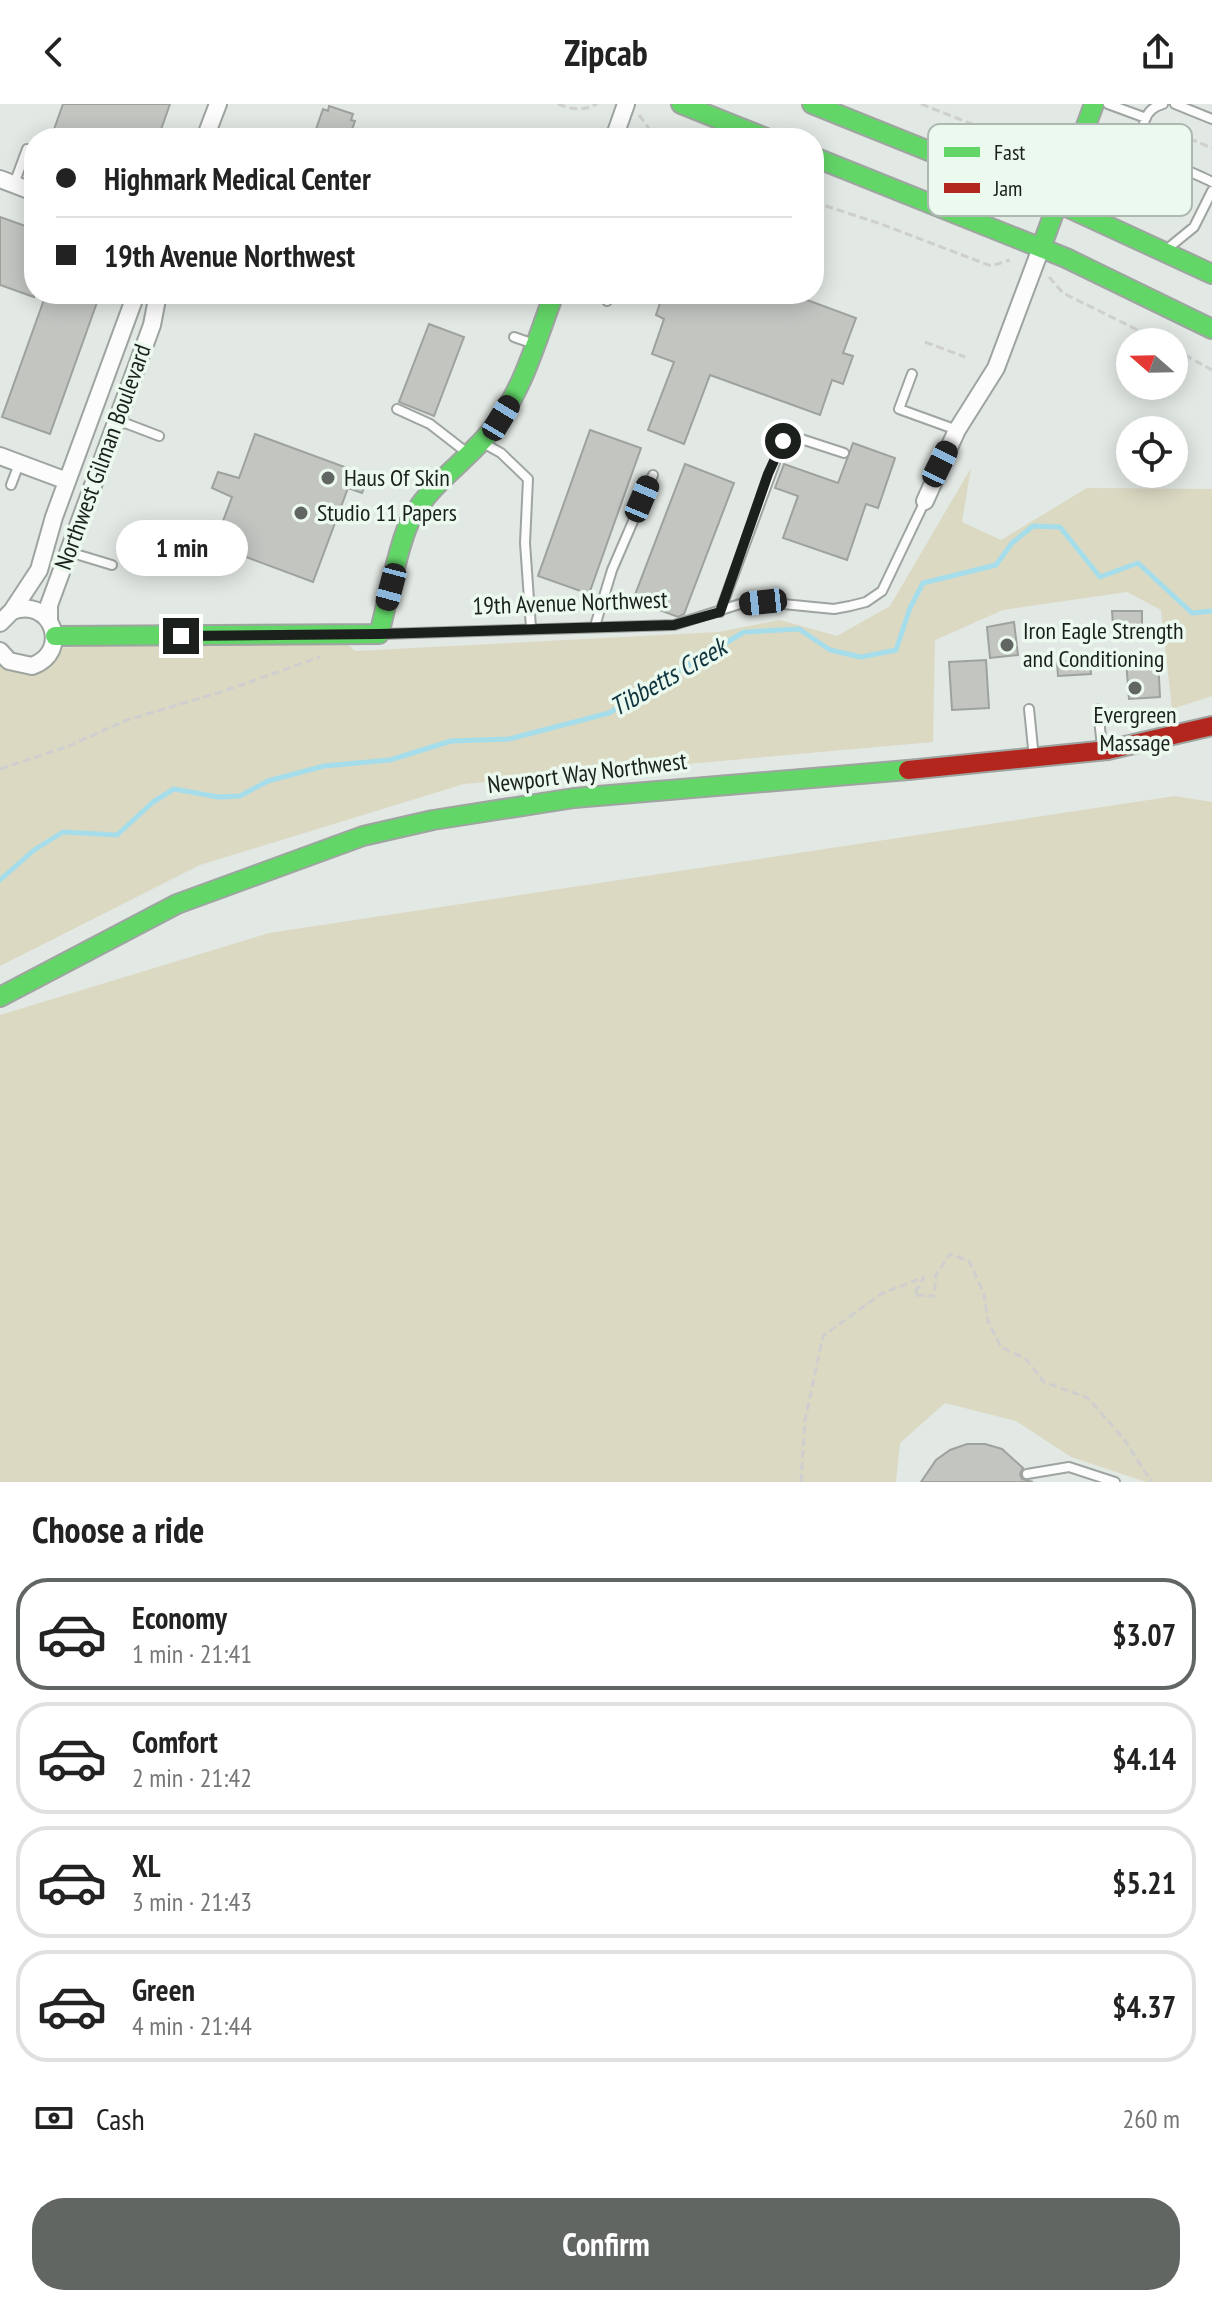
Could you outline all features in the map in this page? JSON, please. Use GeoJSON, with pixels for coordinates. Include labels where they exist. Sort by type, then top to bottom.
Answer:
{"type":"FeatureCollection","features":[{"type":"Feature","properties":{"kind":"street"},"geometry":{"type":"LineString","coordinates":[[209,128],[218,104]]}},
{"type":"Feature","properties":{"kind":"street"},"geometry":{"type":"LineString","coordinates":[[618,128],[626,104]]}},
{"type":"Feature","properties":{"kind":"street"},"geometry":{"type":"LineString","coordinates":[[681,104],[741,128]]}},
{"type":"Feature","properties":{"kind":"street"},"geometry":{"type":"LineString","coordinates":[[812,104],[928,151]]}},
{"type":"Feature","properties":{"kind":"street"},"geometry":{"type":"LineString","coordinates":[[1087,124],[1094,104]]}},
{"type":"Feature","properties":{"kind":"street"},"geometry":{"type":"LineString","coordinates":[[824,161],[928,203]]}},
{"type":"Feature","properties":{"kind":"street"},"geometry":{"type":"LineString","coordinates":[[961,216],[1041,248],[1212,329]]}},
{"type":"Feature","properties":{"kind":"street"},"geometry":{"type":"LineString","coordinates":[[925,501],[957,430],[996,368],[1053,216]]}},
{"type":"Feature","properties":{"kind":"street"},"geometry":{"type":"LineString","coordinates":[[1086,216],[1212,274]]}},
{"type":"Feature","properties":{"kind":"street","name":"Northwest Gilman Boulevard"},"geometry":{"type":"LineString","coordinates":[[6,617],[39,570],[67,481],[132,304]]}},
{"type":"Feature","properties":{"kind":"street","name":"Northwest Gilman Boulevard"},"geometry":{"type":"LineString","coordinates":[[52,628],[49,605],[152,325],[156,304]]}},
{"type":"Feature","properties":{"kind":"street"},"geometry":{"type":"LineString","coordinates":[[379,634],[410,520],[425,498],[476,448],[510,394],[534,344],[548,304]]}},
{"type":"Feature","properties":{"kind":"street"},"geometry":{"type":"LineString","coordinates":[[0,456],[67,481]]}},
{"type":"Feature","properties":{"kind":"street"},"geometry":{"type":"LineString","coordinates":[[0,651],[19,666],[32,666],[50,653],[52,628],[28,608],[6,617]]}},
{"type":"Feature","properties":{"kind":"street","name":"19th Avenue Northwest"},"geometry":{"type":"LineString","coordinates":[[52,628],[379,634]]}},
{"type":"Feature","properties":{"kind":"street","name":"Newport Way Northwest"},"geometry":{"type":"LineString","coordinates":[[0,997],[177,904],[363,836],[393,828],[488,808],[648,788],[1103,752],[1212,726]]}},
{"type":"Feature","properties":{"kind":"lane"},"geometry":{"type":"LineString","coordinates":[[1108,104],[1146,118]]}},
{"type":"Feature","properties":{"kind":"lane"},"geometry":{"type":"LineString","coordinates":[[1145,124],[1146,118],[1163,104]]}},
{"type":"Feature","properties":{"kind":"lane"},"geometry":{"type":"LineString","coordinates":[[1175,104],[1212,119]]}},
{"type":"Feature","properties":{"kind":"lane"},"geometry":{"type":"LineString","coordinates":[[7,182],[24,154]]}},
{"type":"Feature","properties":{"kind":"lane"},"geometry":{"type":"LineString","coordinates":[[1192,171],[1212,182]]}},
{"type":"Feature","properties":{"kind":"lane"},"geometry":{"type":"LineString","coordinates":[[1163,251],[1189,234],[1212,191]]}},
{"type":"Feature","properties":{"kind":"lane"},"geometry":{"type":"LineString","coordinates":[[514,337],[534,344]]}},
{"type":"Feature","properties":{"kind":"lane"},"geometry":{"type":"LineString","coordinates":[[912,374],[899,409],[957,430]]}},
{"type":"Feature","properties":{"kind":"lane"},"geometry":{"type":"LineString","coordinates":[[397,409],[476,448],[501,453],[528,479],[525,543],[531,628]]}},
{"type":"Feature","properties":{"kind":"lane"},"geometry":{"type":"LineString","coordinates":[[117,420],[159,436]]}},
{"type":"Feature","properties":{"kind":"lane"},"geometry":{"type":"LineString","coordinates":[[720,612],[783,441],[798,438],[844,453]]}},
{"type":"Feature","properties":{"kind":"lane"},"geometry":{"type":"LineString","coordinates":[[11,485],[19,463]]}},
{"type":"Feature","properties":{"kind":"lane"},"geometry":{"type":"LineString","coordinates":[[595,626],[612,570],[653,475]]}},
{"type":"Feature","properties":{"kind":"lane","name":"19th Avenue Northwest"},"geometry":{"type":"LineString","coordinates":[[379,634],[674,625],[740,604],[763,602],[834,609],[866,602],[882,591],[888,582],[925,501]]}},
{"type":"Feature","properties":{"kind":"lane"},"geometry":{"type":"LineString","coordinates":[[68,552],[112,565]]}},
{"type":"Feature","properties":{"kind":"lane"},"geometry":{"type":"LineString","coordinates":[[1029,709],[1034,759]]}},
{"type":"Feature","properties":{"kind":"lane"},"geometry":{"type":"LineString","coordinates":[[1098,709],[1103,752]]}},
{"type":"Feature","properties":{"kind":"lane"},"geometry":{"type":"LineString","coordinates":[[1027,1474],[1069,1467],[1115,1482]]}},
{"type":"Feature","properties":{"kind":"path"},"geometry":{"type":"LineString","coordinates":[[558,104],[574,110],[588,109],[597,104]]}},
{"type":"Feature","properties":{"kind":"path"},"geometry":{"type":"LineString","coordinates":[[921,104],[972,124]]}},
{"type":"Feature","properties":{"kind":"path"},"geometry":{"type":"LineString","coordinates":[[644,117],[650,128]]}},
{"type":"Feature","properties":{"kind":"path"},"geometry":{"type":"LineString","coordinates":[[1192,140],[1212,148]]}},
{"type":"Feature","properties":{"kind":"path"},"geometry":{"type":"LineString","coordinates":[[824,205],[991,266],[1009,260]]}},
{"type":"Feature","properties":{"kind":"path"},"geometry":{"type":"LineString","coordinates":[[1054,280],[1063,293],[1134,328]]}},
{"type":"Feature","properties":{"kind":"path"},"geometry":{"type":"LineString","coordinates":[[925,342],[965,357]]}},
{"type":"Feature","properties":{"kind":"path"},"geometry":{"type":"LineString","coordinates":[[1188,357],[1212,370]]}},
{"type":"Feature","properties":{"kind":"path"},"geometry":{"type":"LineString","coordinates":[[0,769],[66,747],[127,720],[224,691],[325,655]]}},
{"type":"Feature","properties":{"kind":"path"},"geometry":{"type":"LineString","coordinates":[[801,1482],[805,1420],[823,1336],[881,1294],[924,1277],[914,1295],[934,1296],[936,1275],[950,1254],[969,1261],[984,1294],[988,1321],[1001,1347],[1026,1359],[1044,1382],[1088,1398],[1123,1438],[1152,1482]]}},
{"type":"Feature","properties":{"kind":"shaded area"},"geometry":{"type":"Polygon","coordinates":[[[971,468],[962,522],[1001,540],[1087,488],[1212,489],[1212,696],[1172,709],[1161,610],[1127,592],[1003,610],[935,640],[933,742],[464,784],[200,865],[0,966],[0,651],[19,665],[53,648],[338,635],[355,651],[718,632],[780,620],[837,636],[890,606],[971,468]]]}},
{"type":"Feature","properties":{"kind":"shaded area"},"geometry":{"type":"Polygon","coordinates":[[[1175,796],[1212,802],[1212,1482],[1146,1482],[1071,1457],[1016,1421],[945,1403],[900,1443],[896,1482],[0,1482],[0,1015],[269,933],[1175,796]]]}},
{"type":"Feature","properties":{"kind":"building"},"geometry":{"type":"Polygon","coordinates":[[[63,104],[170,104],[162,128],[54,128],[63,104]]]}},
{"type":"Feature","properties":{"kind":"building"},"geometry":{"type":"Polygon","coordinates":[[[329,106],[353,114],[353,128],[316,128],[323,109],[328,111],[329,106]]]}},
{"type":"Feature","properties":{"kind":"building"},"geometry":{"type":"Polygon","coordinates":[[[0,217],[24,225],[24,293],[0,285],[0,217]]]}},
{"type":"Feature","properties":{"kind":"building"},"geometry":{"type":"Polygon","coordinates":[[[42,304],[96,304],[50,434],[2,417],[42,304]]]}},
{"type":"Feature","properties":{"kind":"building"},"geometry":{"type":"Polygon","coordinates":[[[660,304],[818,304],[856,318],[843,353],[853,356],[843,384],[832,380],[820,415],[710,375],[684,444],[648,430],[674,362],[652,354],[664,319],[656,315],[660,304]]]}},
{"type":"Feature","properties":{"kind":"building"},"geometry":{"type":"Polygon","coordinates":[[[429,324],[464,337],[434,416],[399,402],[429,324]]]}},
{"type":"Feature","properties":{"kind":"building"},"geometry":{"type":"Polygon","coordinates":[[[590,430],[641,448],[589,594],[538,576],[590,430]]]}},
{"type":"Feature","properties":{"kind":"building"},"geometry":{"type":"Polygon","coordinates":[[[255,434],[369,476],[362,493],[348,488],[313,582],[214,545],[232,497],[212,488],[218,472],[239,478],[255,434]]]}},
{"type":"Feature","properties":{"kind":"building"},"geometry":{"type":"Polygon","coordinates":[[[853,443],[895,458],[878,508],[866,504],[847,560],[783,538],[798,496],[775,488],[784,464],[838,483],[853,443]]]}},
{"type":"Feature","properties":{"kind":"building"},"geometry":{"type":"Polygon","coordinates":[[[685,464],[734,483],[684,614],[678,617],[633,600],[685,464]]]}},
{"type":"Feature","properties":{"kind":"building"},"geometry":{"type":"Polygon","coordinates":[[[1112,611],[1142,611],[1142,625],[1113,625],[1112,611]]]}},
{"type":"Feature","properties":{"kind":"building"},"geometry":{"type":"Polygon","coordinates":[[[1014,622],[1018,655],[990,658],[987,627],[1014,622]]]}},
{"type":"Feature","properties":{"kind":"building"},"geometry":{"type":"Polygon","coordinates":[[[1089,654],[1091,674],[1058,676],[1057,662],[1074,661],[1073,656],[1089,654]]]}},
{"type":"Feature","properties":{"kind":"building"},"geometry":{"type":"Polygon","coordinates":[[[1158,658],[1160,697],[1129,699],[1126,660],[1158,658]]]}},
{"type":"Feature","properties":{"kind":"building"},"geometry":{"type":"Polygon","coordinates":[[[986,660],[989,708],[952,710],[949,662],[986,660]]]}},
{"type":"Feature","properties":{"kind":"building"},"geometry":{"type":"Polygon","coordinates":[[[967,1444],[985,1444],[1002,1449],[1023,1468],[1020,1474],[1022,1479],[1033,1482],[921,1482],[936,1460],[950,1450],[967,1444]]]}},
{"type":"Feature","properties":{"kind":"waterway","name":"Tibbetts Creek"},"geometry":{"type":"LineString","coordinates":[[0,880],[34,850],[63,832],[117,835],[153,802],[174,789],[218,797],[240,796],[268,781],[324,766],[390,760],[451,741],[509,739],[609,713],[744,632],[799,629],[830,650],[861,657],[896,650],[910,608],[923,583],[996,565],[1012,543],[1033,526],[1060,527],[1100,577],[1138,563],[1192,613],[1212,611]]}},
{"type":"Feature","properties":{"kind":"traffic: fast"},"geometry":{"type":"LineString","coordinates":[[681,104],[741,128]]}},
{"type":"Feature","properties":{"kind":"traffic: fast"},"geometry":{"type":"LineString","coordinates":[[812,104],[928,151]]}},
{"type":"Feature","properties":{"kind":"traffic: fast"},"geometry":{"type":"LineString","coordinates":[[1087,124],[1094,104]]}},
{"type":"Feature","properties":{"kind":"traffic: fast"},"geometry":{"type":"LineString","coordinates":[[824,161],[928,203]]}},
{"type":"Feature","properties":{"kind":"traffic: fast"},"geometry":{"type":"LineString","coordinates":[[961,216],[1066,258],[1212,329]]}},
{"type":"Feature","properties":{"kind":"traffic: fast"},"geometry":{"type":"LineString","coordinates":[[1041,248],[1053,216]]}},
{"type":"Feature","properties":{"kind":"traffic: fast"},"geometry":{"type":"LineString","coordinates":[[1086,216],[1212,274]]}},
{"type":"Feature","properties":{"kind":"traffic: fast"},"geometry":{"type":"LineString","coordinates":[[55,636],[379,634],[398,556],[412,517],[429,493],[481,443],[501,417],[528,366],[550,304]]}},
{"type":"Feature","properties":{"kind":"traffic: fast"},"geometry":{"type":"LineString","coordinates":[[0,997],[177,904],[363,836],[433,820],[574,798],[908,770]]}},
{"type":"Feature","properties":{"kind":"traffic: jam"},"geometry":{"type":"LineString","coordinates":[[908,770],[1108,750],[1212,726]]}},
{"type":"Feature","properties":{"kind":"place","name":"Haus Of Skin"},"geometry":{"type":"Point","coordinates":[328,478]}},
{"type":"Feature","properties":{"kind":"place","name":"Studio 11 Papers"},"geometry":{"type":"Point","coordinates":[301,513]}},
{"type":"Feature","properties":{"kind":"place","name":"Iron Eagle Strength and Conditioning"},"geometry":{"type":"Point","coordinates":[1007,645]}},
{"type":"Feature","properties":{"kind":"place","name":"Evergreen Massage"},"geometry":{"type":"Point","coordinates":[1135,688]}},
{"type":"Feature","properties":{"kind":"route"},"geometry":{"type":"LineString","coordinates":[[181,636],[379,634],[674,625],[713,615],[720,612],[768,474],[783,441]]}}]}
